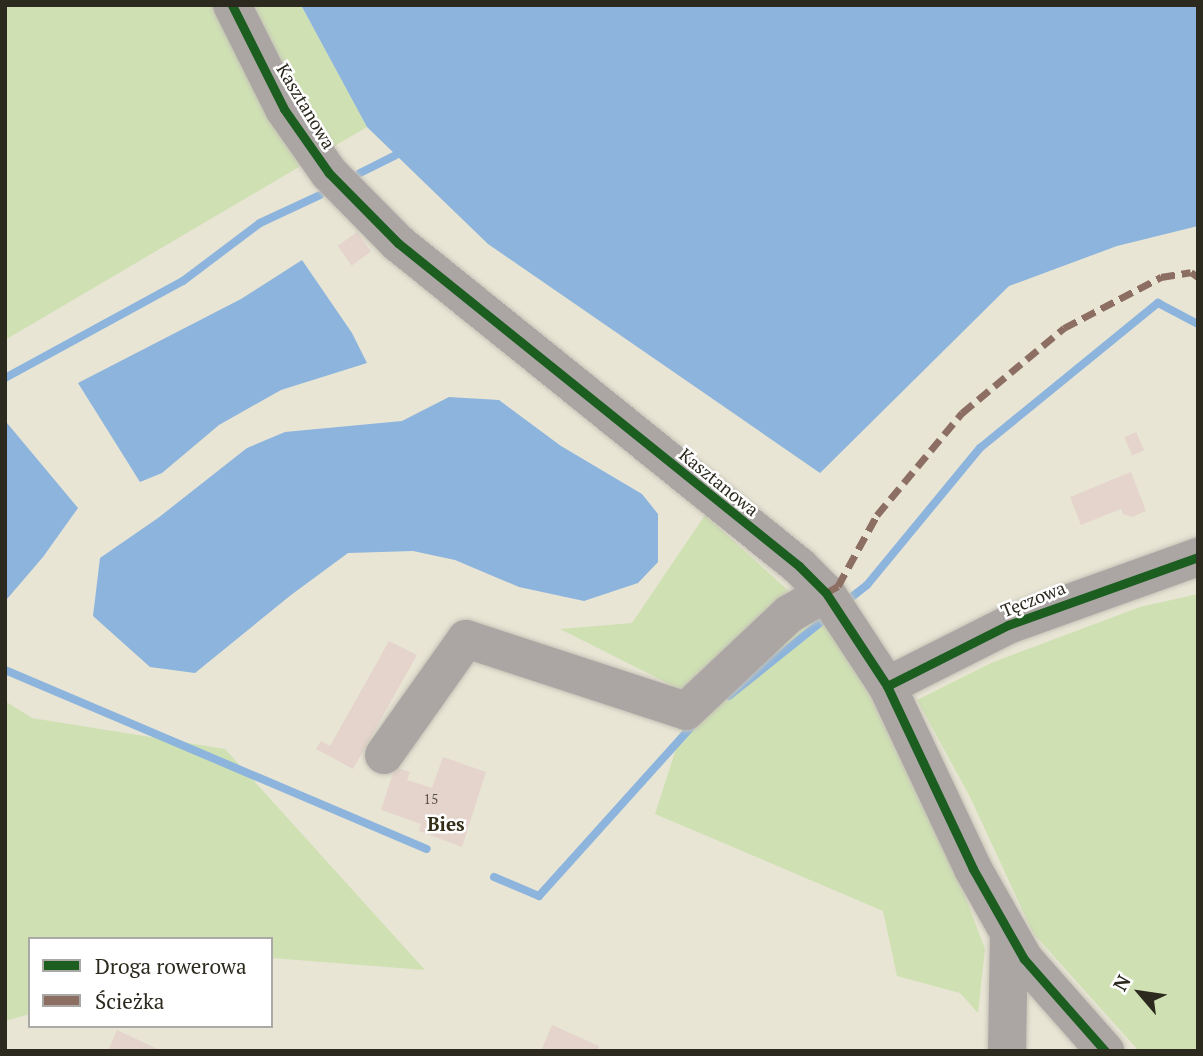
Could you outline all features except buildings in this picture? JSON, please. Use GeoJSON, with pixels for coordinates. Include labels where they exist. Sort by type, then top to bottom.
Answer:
{"type":"FeatureCollection","features":[{"type":"Feature","properties":{"kind":"street","name":"Kasztanowa"},"geometry":{"type":"LineString","coordinates":[[232,5],[284,108],[329,173],[398,243],[799,566],[826,593],[887,686],[973,869],[1024,959],[1105,1051]]}},
{"type":"Feature","properties":{"kind":"street","name":"Tęczowa"},"geometry":{"type":"LineString","coordinates":[[887,686],[1008,625],[1198,557]]}},
{"type":"Feature","properties":{"kind":"street"},"geometry":{"type":"LineString","coordinates":[[384,755],[466,639],[686,711],[789,614],[826,593]]}},
{"type":"Feature","properties":{"kind":"street"},"geometry":{"type":"LineString","coordinates":[[1007,1051],[1009,933]]}},
{"type":"Feature","properties":{"kind":"green space"},"geometry":{"type":"Polygon","coordinates":[[[5,5],[301,5],[367,127],[5,340],[5,5]]]}},
{"type":"Feature","properties":{"kind":"green space"},"geometry":{"type":"Polygon","coordinates":[[[705,515],[843,640],[963,891],[985,949],[978,1013],[960,993],[897,976],[883,911],[655,814],[693,696],[560,629],[632,623],[705,515]]]}},
{"type":"Feature","properties":{"kind":"green space"},"geometry":{"type":"Polygon","coordinates":[[[1198,594],[1198,1051],[1139,1051],[1033,933],[970,797],[917,700],[991,663],[1140,607],[1198,594]]]}},
{"type":"Feature","properties":{"kind":"green space"},"geometry":{"type":"Polygon","coordinates":[[[5,701],[32,718],[225,749],[425,970],[273,958],[273,937],[28,937],[28,1015],[5,1021],[5,701]]]}},
{"type":"Feature","properties":{"kind":"water"},"geometry":{"type":"Polygon","coordinates":[[[301,5],[1198,5],[1198,226],[1117,246],[1009,286],[820,473],[488,244],[367,127],[301,5]]]}},
{"type":"Feature","properties":{"kind":"water"},"geometry":{"type":"Polygon","coordinates":[[[302,260],[352,333],[367,363],[281,390],[219,425],[162,473],[140,482],[78,383],[241,299],[302,260]]]}},
{"type":"Feature","properties":{"kind":"water"},"geometry":{"type":"Polygon","coordinates":[[[449,397],[499,400],[561,446],[642,494],[658,514],[658,562],[638,583],[584,601],[519,587],[455,560],[413,551],[348,553],[291,595],[195,673],[150,667],[93,616],[100,558],[158,518],[247,448],[285,432],[402,421],[449,397]]]}},
{"type":"Feature","properties":{"kind":"water"},"geometry":{"type":"Polygon","coordinates":[[[7,423],[78,508],[43,557],[7,599],[7,423]]]}},
{"type":"Feature","properties":{"kind":"waterway"},"geometry":{"type":"LineString","coordinates":[[360,173],[396,155]]}},
{"type":"Feature","properties":{"kind":"waterway"},"geometry":{"type":"LineString","coordinates":[[5,378],[183,281],[260,223],[320,195]]}},
{"type":"Feature","properties":{"kind":"waterway"},"geometry":{"type":"LineString","coordinates":[[853,596],[867,585],[980,448],[1158,303],[1198,324]]}},
{"type":"Feature","properties":{"kind":"waterway"},"geometry":{"type":"LineString","coordinates":[[729,696],[826,618]]}},
{"type":"Feature","properties":{"kind":"waterway"},"geometry":{"type":"LineString","coordinates":[[5,670],[427,849]]}},
{"type":"Feature","properties":{"kind":"waterway"},"geometry":{"type":"LineString","coordinates":[[494,877],[539,896],[694,724]]}},
{"type":"Feature","properties":{"kind":"marked path"},"geometry":{"type":"LineString","coordinates":[[826,593],[838,586],[877,515],[962,413],[1064,328],[1161,277],[1191,272],[1198,277]]}},
{"type":"Feature","properties":{"kind":"cycle path"},"geometry":{"type":"LineString","coordinates":[[232,5],[284,109],[329,173],[398,243],[799,566],[826,593],[887,686],[973,869],[1024,959],[1105,1051]]}},
{"type":"Feature","properties":{"kind":"cycle path"},"geometry":{"type":"LineString","coordinates":[[887,686],[1008,625],[1198,557]]}},
{"type":"Feature","properties":{"kind":"district","name":"Bies"},"geometry":{"type":"Point","coordinates":[446,824]}}]}
